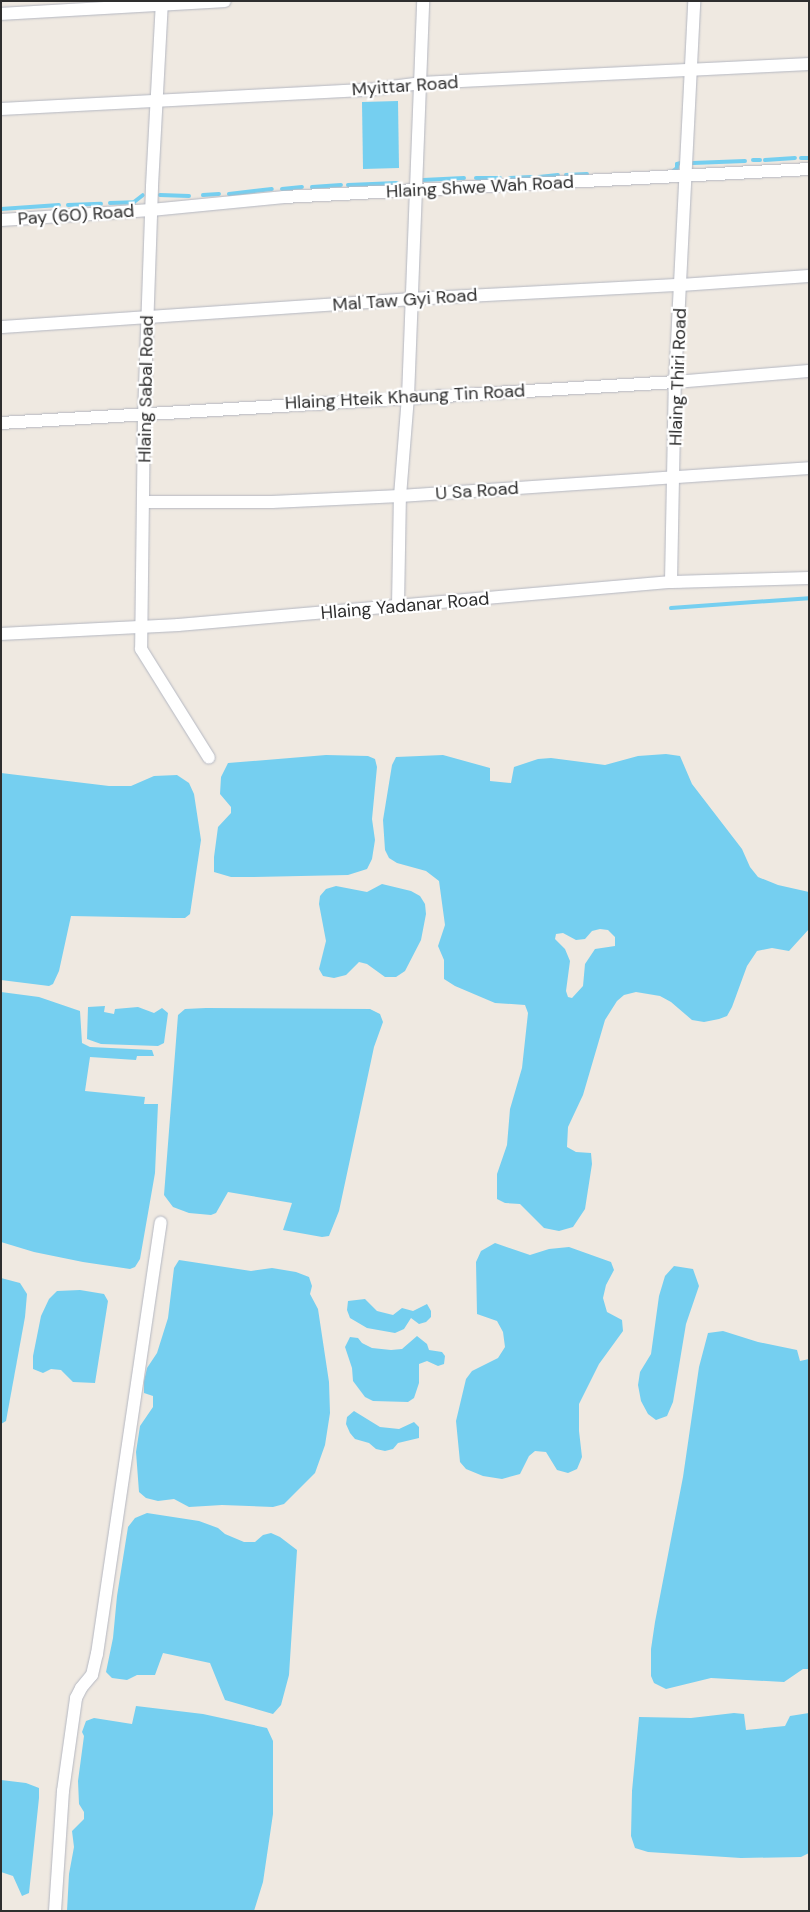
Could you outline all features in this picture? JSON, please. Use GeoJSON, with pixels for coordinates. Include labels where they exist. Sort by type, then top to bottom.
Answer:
{"type":"FeatureCollection","features":[{"type":"Feature","properties":{"kind":"street"},"geometry":{"type":"LineString","coordinates":[[1,14],[162,3],[225,1]]}},
{"type":"Feature","properties":{"kind":"street"},"geometry":{"type":"LineString","coordinates":[[398,606],[400,496],[408,397],[410,299],[417,191],[423,1]]}},
{"type":"Feature","properties":{"kind":"street","name":"Hlaing Thiri Road"},"geometry":{"type":"LineString","coordinates":[[671,582],[675,382],[694,1]]}},
{"type":"Feature","properties":{"kind":"street","name":"Hlaing Sabal Road"},"geometry":{"type":"LineString","coordinates":[[162,3],[147,318],[141,649],[209,758]]}},
{"type":"Feature","properties":{"kind":"street","name":"Myittar Road"},"geometry":{"type":"LineString","coordinates":[[1,109],[368,90],[421,83],[690,72],[809,64]]}},
{"type":"Feature","properties":{"kind":"street","name":"Hlaing Shwe Wah Road"},"geometry":{"type":"LineString","coordinates":[[151,210],[284,197],[417,191],[686,169],[809,170]]}},
{"type":"Feature","properties":{"kind":"street","name":"Pay (60) Road"},"geometry":{"type":"LineString","coordinates":[[1,220],[151,210]]}},
{"type":"Feature","properties":{"kind":"street","name":"Mal Taw Gyi Road"},"geometry":{"type":"LineString","coordinates":[[1,327],[410,299],[681,285],[809,276]]}},
{"type":"Feature","properties":{"kind":"street","name":"Hlaing Hteik Khaung Tin Road"},"geometry":{"type":"LineString","coordinates":[[1,423],[675,382],[809,371]]}},
{"type":"Feature","properties":{"kind":"street","name":"U Sa Road"},"geometry":{"type":"LineString","coordinates":[[144,502],[272,502],[400,496],[809,468]]}},
{"type":"Feature","properties":{"kind":"street","name":"Hlaing Yadanar Road"},"geometry":{"type":"LineString","coordinates":[[1,634],[141,625],[178,625],[671,582],[809,578]]}},
{"type":"Feature","properties":{"kind":"street"},"geometry":{"type":"LineString","coordinates":[[55,1911],[63,1791],[76,1698],[80,1688],[92,1675],[97,1654],[160,1223]]}},
{"type":"Feature","properties":{"kind":"water"},"geometry":{"type":"Polygon","coordinates":[[[398,101],[399,168],[363,169],[362,102],[398,101]]]}},
{"type":"Feature","properties":{"kind":"water"},"geometry":{"type":"Polygon","coordinates":[[[666,754],[680,756],[692,784],[742,849],[750,867],[758,877],[778,885],[809,892],[809,929],[789,951],[772,948],[757,951],[747,966],[727,1016],[719,1019],[704,1022],[692,1020],[671,1002],[660,996],[636,992],[624,995],[617,1001],[605,1020],[583,1095],[568,1127],[567,1147],[576,1152],[591,1153],[592,1164],[585,1209],[573,1227],[559,1231],[544,1228],[520,1204],[505,1203],[497,1199],[497,1174],[507,1145],[510,1109],[522,1068],[528,1013],[525,1005],[495,1003],[455,986],[444,979],[444,960],[438,946],[445,925],[439,881],[426,871],[397,863],[389,858],[385,850],[383,820],[392,765],[396,757],[443,755],[490,768],[490,781],[511,783],[514,767],[538,759],[551,758],[605,765],[638,756],[666,754]],[[608,930],[592,931],[585,939],[576,940],[563,933],[556,934],[555,939],[565,949],[570,961],[566,991],[568,997],[572,998],[583,986],[585,964],[595,949],[615,946],[615,937],[608,930]]]}},
{"type":"Feature","properties":{"kind":"water"},"geometry":{"type":"Polygon","coordinates":[[[326,755],[368,756],[375,759],[377,767],[372,819],[375,840],[372,859],[367,869],[348,875],[250,877],[231,877],[214,872],[218,827],[231,813],[231,807],[220,794],[221,777],[228,763],[326,755]]]}},
{"type":"Feature","properties":{"kind":"water"},"geometry":{"type":"Polygon","coordinates":[[[1,773],[109,786],[131,786],[154,776],[177,775],[189,783],[194,794],[201,840],[190,914],[185,918],[71,916],[59,971],[53,984],[49,986],[1,980],[1,773]]]}},
{"type":"Feature","properties":{"kind":"water"},"geometry":{"type":"Polygon","coordinates":[[[382,884],[411,891],[420,896],[425,904],[426,914],[421,940],[405,971],[396,977],[385,977],[367,964],[359,962],[346,975],[334,978],[323,976],[319,969],[326,941],[319,904],[320,896],[326,889],[336,886],[367,892],[382,884]]]}},
{"type":"Feature","properties":{"kind":"water"},"geometry":{"type":"Polygon","coordinates":[[[1,992],[39,997],[80,1011],[82,1043],[90,1047],[152,1050],[154,1056],[137,1056],[136,1060],[90,1057],[85,1091],[145,1097],[144,1104],[158,1104],[155,1173],[140,1259],[135,1267],[130,1269],[83,1262],[34,1252],[1,1242],[1,992]]]}},
{"type":"Feature","properties":{"kind":"water"},"geometry":{"type":"Polygon","coordinates":[[[105,1006],[104,1012],[114,1014],[115,1009],[138,1007],[154,1013],[162,1008],[168,1013],[164,1043],[158,1046],[101,1044],[87,1039],[88,1007],[105,1006]]]}},
{"type":"Feature","properties":{"kind":"water"},"geometry":{"type":"Polygon","coordinates":[[[185,1009],[370,1009],[380,1014],[383,1022],[374,1047],[339,1211],[329,1236],[322,1237],[283,1230],[292,1203],[228,1192],[216,1213],[211,1215],[189,1213],[173,1207],[164,1195],[178,1015],[185,1009]]]}},
{"type":"Feature","properties":{"kind":"water"},"geometry":{"type":"Polygon","coordinates":[[[495,1243],[530,1255],[549,1249],[569,1247],[611,1262],[614,1270],[606,1285],[603,1298],[607,1312],[622,1320],[623,1331],[599,1364],[579,1404],[579,1431],[582,1457],[577,1469],[568,1473],[557,1470],[546,1452],[535,1451],[529,1456],[520,1474],[502,1479],[483,1476],[466,1469],[460,1462],[456,1421],[466,1379],[472,1371],[498,1358],[505,1347],[503,1332],[497,1321],[477,1314],[476,1262],[481,1251],[495,1243]]]}},
{"type":"Feature","properties":{"kind":"water"},"geometry":{"type":"Polygon","coordinates":[[[179,1260],[251,1271],[272,1268],[296,1272],[309,1277],[312,1286],[310,1294],[318,1309],[329,1382],[330,1413],[325,1445],[315,1473],[284,1504],[273,1507],[222,1505],[189,1507],[174,1499],[158,1501],[146,1498],[139,1492],[136,1452],[140,1426],[153,1407],[153,1396],[144,1393],[144,1381],[147,1368],[157,1353],[168,1318],[174,1268],[179,1260]]]}},
{"type":"Feature","properties":{"kind":"water"},"geometry":{"type":"Polygon","coordinates":[[[674,1266],[693,1269],[699,1286],[686,1324],[673,1402],[667,1416],[656,1420],[648,1414],[641,1401],[638,1385],[640,1372],[651,1354],[659,1296],[665,1276],[674,1266]]]}},
{"type":"Feature","properties":{"kind":"water"},"geometry":{"type":"Polygon","coordinates":[[[1,1278],[20,1283],[27,1294],[25,1317],[6,1421],[1,1424],[1,1278]]]}},
{"type":"Feature","properties":{"kind":"water"},"geometry":{"type":"Polygon","coordinates":[[[80,1290],[104,1294],[108,1301],[95,1383],[73,1382],[61,1370],[51,1369],[43,1373],[33,1369],[33,1356],[41,1316],[49,1299],[57,1291],[80,1290]]]}},
{"type":"Feature","properties":{"kind":"water"},"geometry":{"type":"Polygon","coordinates":[[[365,1299],[377,1311],[393,1315],[402,1308],[413,1311],[427,1304],[431,1311],[431,1317],[426,1322],[419,1324],[411,1318],[404,1329],[395,1333],[367,1328],[350,1318],[347,1310],[348,1301],[365,1299]]]}},
{"type":"Feature","properties":{"kind":"water"},"geometry":{"type":"Polygon","coordinates":[[[723,1331],[758,1342],[797,1350],[800,1361],[809,1359],[809,1669],[803,1669],[784,1682],[711,1678],[666,1689],[654,1683],[651,1676],[651,1649],[655,1622],[683,1477],[699,1367],[708,1333],[723,1331]]]}},
{"type":"Feature","properties":{"kind":"water"},"geometry":{"type":"Polygon","coordinates":[[[417,1336],[427,1344],[429,1350],[442,1352],[445,1356],[444,1364],[438,1366],[427,1361],[419,1364],[419,1383],[414,1398],[408,1402],[373,1401],[365,1397],[353,1381],[352,1368],[345,1347],[350,1337],[358,1338],[362,1343],[372,1348],[391,1350],[402,1349],[417,1336]]]}},
{"type":"Feature","properties":{"kind":"water"},"geometry":{"type":"Polygon","coordinates":[[[354,1411],[380,1427],[399,1429],[414,1422],[419,1427],[419,1438],[398,1443],[393,1449],[385,1451],[376,1449],[369,1443],[355,1439],[350,1433],[346,1424],[347,1417],[354,1411]]]}},
{"type":"Feature","properties":{"kind":"water"},"geometry":{"type":"Polygon","coordinates":[[[147,1513],[199,1521],[218,1528],[225,1534],[244,1542],[255,1542],[263,1535],[271,1533],[280,1537],[297,1550],[289,1675],[281,1705],[273,1714],[225,1700],[210,1663],[163,1653],[155,1675],[137,1675],[127,1680],[112,1678],[106,1672],[113,1638],[117,1596],[128,1527],[135,1518],[147,1513]]]}},
{"type":"Feature","properties":{"kind":"water"},"geometry":{"type":"Polygon","coordinates":[[[136,1706],[203,1714],[267,1728],[273,1741],[273,1814],[263,1882],[254,1911],[67,1911],[69,1874],[74,1847],[72,1831],[84,1819],[84,1812],[79,1804],[78,1781],[84,1736],[82,1732],[86,1721],[94,1718],[132,1724],[136,1706]]]}},
{"type":"Feature","properties":{"kind":"water"},"geometry":{"type":"Polygon","coordinates":[[[734,1713],[744,1714],[746,1730],[785,1726],[790,1716],[809,1713],[809,1853],[801,1857],[741,1858],[648,1852],[635,1848],[631,1836],[632,1791],[639,1717],[691,1718],[734,1713]]]}},
{"type":"Feature","properties":{"kind":"water"},"geometry":{"type":"Polygon","coordinates":[[[1,1780],[26,1783],[39,1788],[29,1893],[22,1896],[13,1876],[1,1872],[1,1780]]]}},
{"type":"Feature","properties":{"kind":"waterway"},"geometry":{"type":"LineString","coordinates":[[765,160],[795,158]]}},
{"type":"Feature","properties":{"kind":"waterway"},"geometry":{"type":"LineString","coordinates":[[801,158],[809,158]]}},
{"type":"Feature","properties":{"kind":"waterway"},"geometry":{"type":"LineString","coordinates":[[753,160],[760,160]]}},
{"type":"Feature","properties":{"kind":"waterway"},"geometry":{"type":"LineString","coordinates":[[693,163],[745,161]]}},
{"type":"Feature","properties":{"kind":"waterway"},"geometry":{"type":"LineString","coordinates":[[673,171],[677,168],[677,164],[680,163]]}},
{"type":"Feature","properties":{"kind":"waterway"},"geometry":{"type":"LineString","coordinates":[[566,175],[587,174]]}},
{"type":"Feature","properties":{"kind":"waterway"},"geometry":{"type":"LineString","coordinates":[[539,177],[558,175]]}},
{"type":"Feature","properties":{"kind":"waterway"},"geometry":{"type":"LineString","coordinates":[[510,178],[531,177]]}},
{"type":"Feature","properties":{"kind":"waterway"},"geometry":{"type":"LineString","coordinates":[[423,180],[464,178]]}},
{"type":"Feature","properties":{"kind":"waterway"},"geometry":{"type":"LineString","coordinates":[[476,178],[500,178]]}},
{"type":"Feature","properties":{"kind":"waterway"},"geometry":{"type":"LineString","coordinates":[[348,185],[397,183]]}},
{"type":"Feature","properties":{"kind":"waterway"},"geometry":{"type":"LineString","coordinates":[[312,187],[341,185]]}},
{"type":"Feature","properties":{"kind":"waterway"},"geometry":{"type":"LineString","coordinates":[[282,189],[302,187]]}},
{"type":"Feature","properties":{"kind":"waterway"},"geometry":{"type":"LineString","coordinates":[[229,194],[272,189]]}},
{"type":"Feature","properties":{"kind":"waterway"},"geometry":{"type":"LineString","coordinates":[[203,195],[219,194]]}},
{"type":"Feature","properties":{"kind":"waterway"},"geometry":{"type":"LineString","coordinates":[[110,203],[134,202],[143,195]]}},
{"type":"Feature","properties":{"kind":"waterway"},"geometry":{"type":"LineString","coordinates":[[160,195],[189,196]]}},
{"type":"Feature","properties":{"kind":"waterway"},"geometry":{"type":"LineString","coordinates":[[68,205],[101,204]]}},
{"type":"Feature","properties":{"kind":"waterway"},"geometry":{"type":"LineString","coordinates":[[1,209],[59,205]]}},
{"type":"Feature","properties":{"kind":"waterway"},"geometry":{"type":"LineString","coordinates":[[671,608],[809,598]]}}]}
